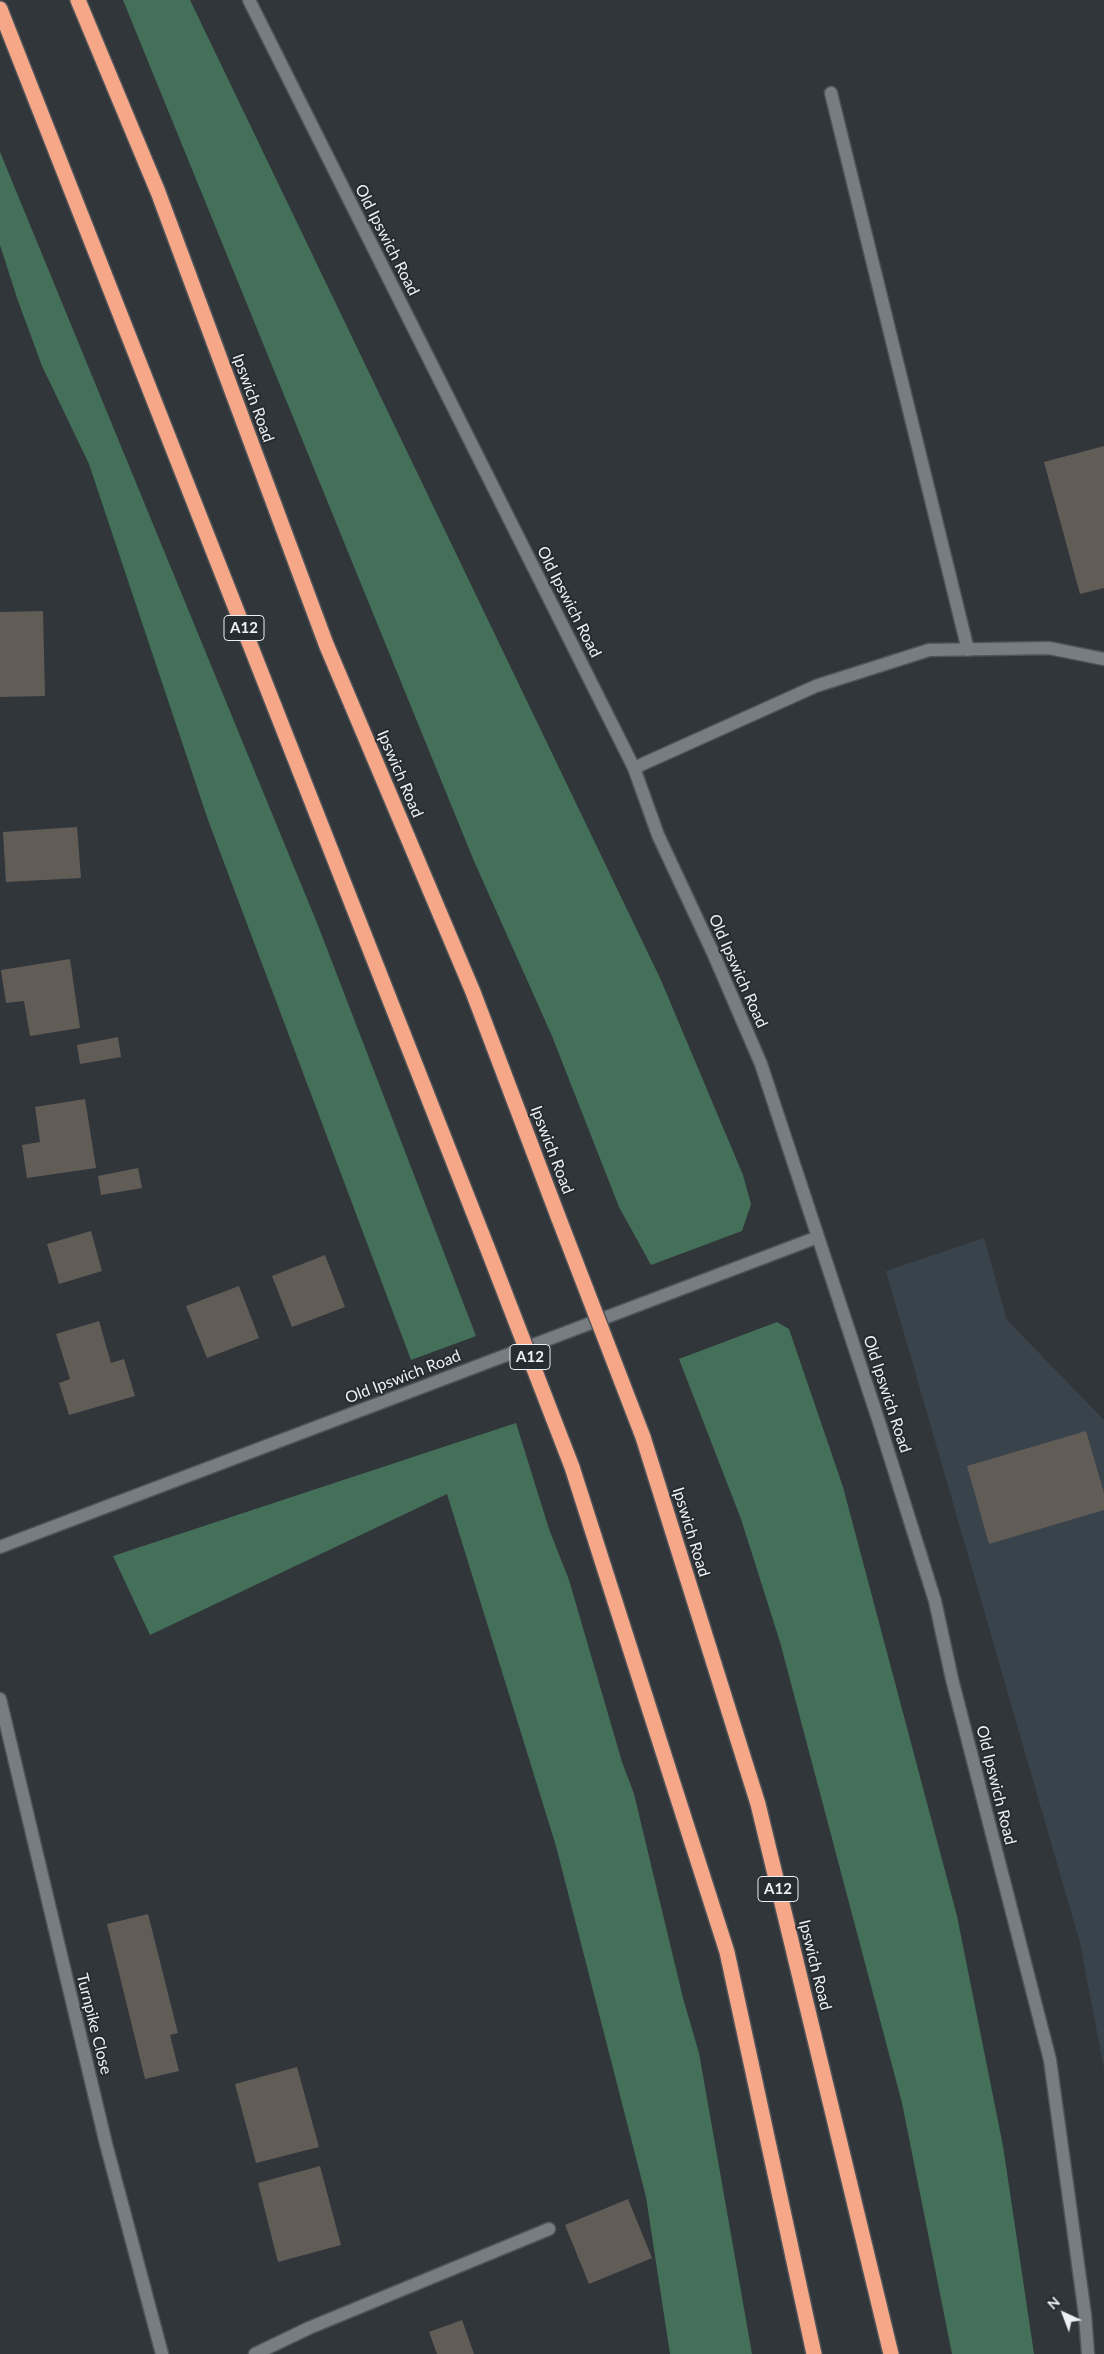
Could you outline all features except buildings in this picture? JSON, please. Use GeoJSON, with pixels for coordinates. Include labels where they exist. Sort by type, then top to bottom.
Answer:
{"type":"FeatureCollection","features":[{"type":"Feature","properties":{"kind":"highway","name":"Ipswich Road"},"geometry":{"type":"LineString","coordinates":[[78,0],[158,192],[326,644],[473,992],[642,1437],[758,1804],[890,2351]]}},
{"type":"Feature","properties":{"kind":"highway","name":"A12"},"geometry":{"type":"LineString","coordinates":[[0,9],[572,1467],[727,1952],[814,2354]]}},
{"type":"Feature","properties":{"kind":"street","name":"Old Ipswich Road"},"geometry":{"type":"LineString","coordinates":[[249,0],[634,768],[658,835],[714,955],[761,1064],[935,1601],[952,1679],[1050,2060],[1085,2315],[1088,2354]]}},
{"type":"Feature","properties":{"kind":"street"},"geometry":{"type":"LineString","coordinates":[[830,93],[968,650]]}},
{"type":"Feature","properties":{"kind":"street"},"geometry":{"type":"LineString","coordinates":[[634,768],[816,686],[929,650],[1049,648],[1104,659]]}},
{"type":"Feature","properties":{"kind":"street","name":"Old Ipswich Road"},"geometry":{"type":"LineString","coordinates":[[0,1547],[818,1237]]}},
{"type":"Feature","properties":{"kind":"street","name":"Turnpike Close"},"geometry":{"type":"LineString","coordinates":[[0,1699],[104,2135],[162,2354]]}},
{"type":"Feature","properties":{"kind":"street"},"geometry":{"type":"LineString","coordinates":[[255,2354],[309,2328],[549,2230]]}},
{"type":"Feature","properties":{"kind":"shaded area"},"geometry":{"type":"Polygon","coordinates":[[[984,1238],[1007,1320],[1104,1420],[1104,2069],[1080,1943],[886,1271],[984,1238]]]}},
{"type":"Feature","properties":{"kind":"green space"},"geometry":{"type":"Polygon","coordinates":[[[123,0],[190,0],[660,978],[743,1175],[751,1204],[742,1231],[651,1265],[619,1207],[552,1036],[474,861],[123,0]]]}},
{"type":"Feature","properties":{"kind":"green space"},"geometry":{"type":"Polygon","coordinates":[[[0,152],[317,923],[476,1336],[411,1360],[208,820],[89,464],[42,366],[17,298],[0,245],[0,152]]]}},
{"type":"Feature","properties":{"kind":"green space"},"geometry":{"type":"Polygon","coordinates":[[[777,1322],[789,1329],[843,1487],[957,1916],[1003,2146],[1034,2354],[952,2354],[902,2103],[780,1642],[741,1519],[679,1359],[777,1322]]]}},
{"type":"Feature","properties":{"kind":"green space"},"geometry":{"type":"Polygon","coordinates":[[[516,1423],[549,1529],[569,1580],[622,1762],[634,1794],[683,1998],[699,2053],[752,2354],[670,2354],[646,2197],[556,1846],[447,1494],[150,1635],[113,1556],[516,1423]]]}}]}
